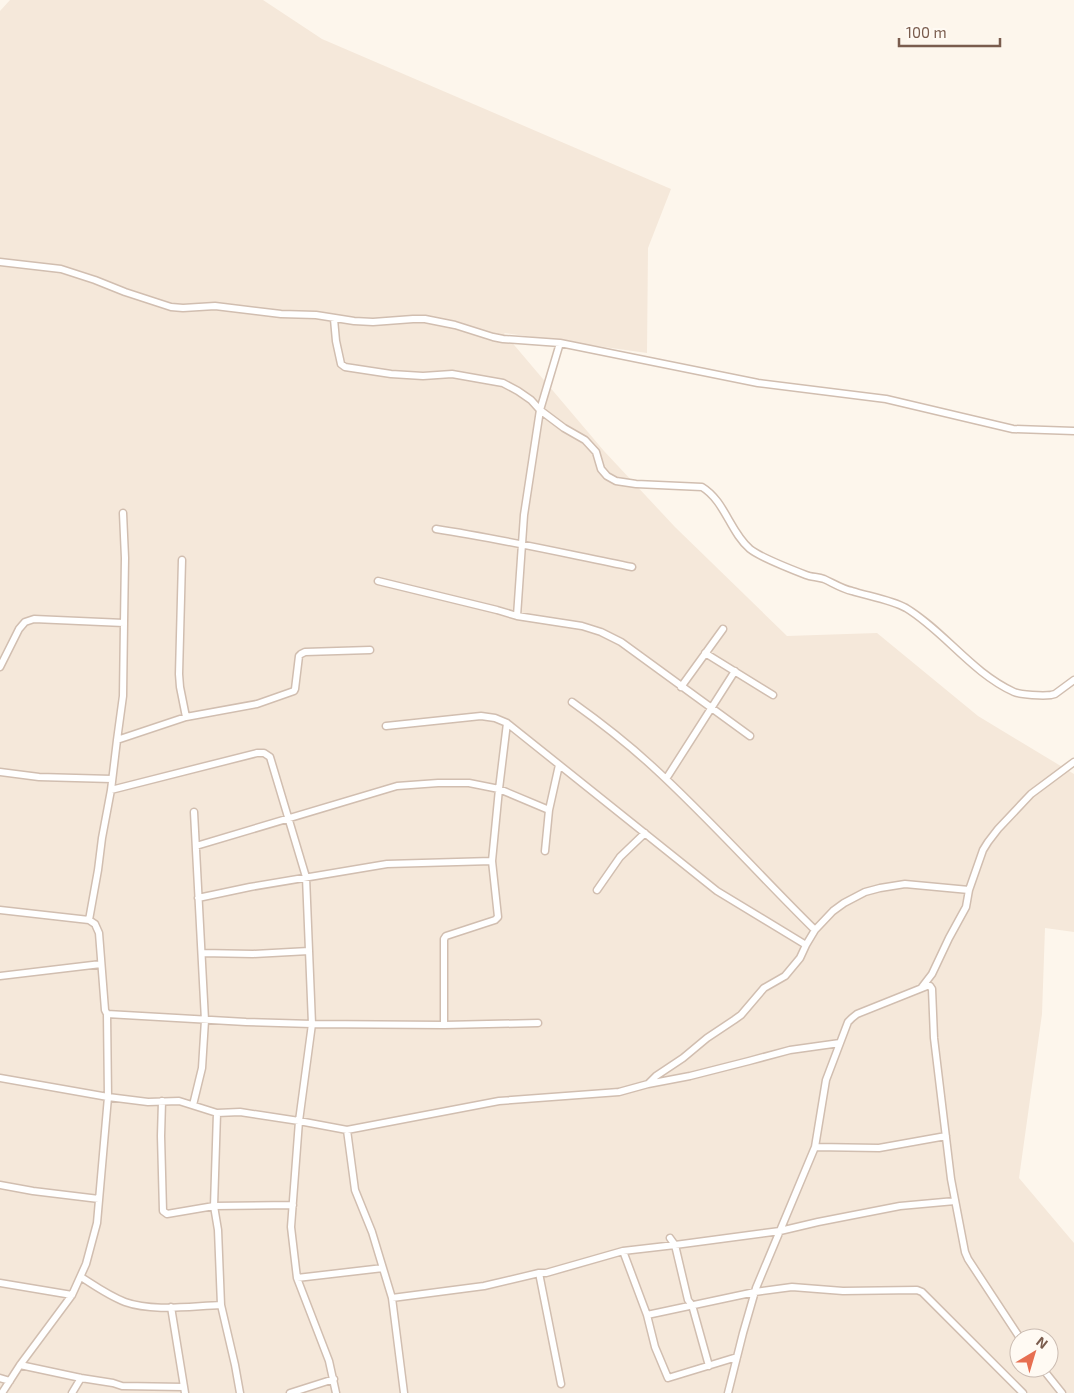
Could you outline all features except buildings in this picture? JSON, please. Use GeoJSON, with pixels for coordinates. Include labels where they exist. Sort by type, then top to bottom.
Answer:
{"type":"FeatureCollection","features":[{"type":"Feature","properties":{"kind":"street"},"geometry":{"type":"LineString","coordinates":[[0,262],[61,269],[171,307],[230,307],[280,314],[316,315],[334,319],[368,322],[425,320],[455,325],[493,337],[560,343],[758,383],[886,399],[1012,429],[1074,431]]}},
{"type":"Feature","properties":{"kind":"street"},"geometry":{"type":"LineString","coordinates":[[334,319],[336,342],[341,364],[345,368],[423,376],[452,374],[502,383],[531,400],[540,410],[591,445],[596,452],[601,469],[607,476],[616,481],[636,484],[702,487],[716,498],[738,535],[751,550],[807,575],[905,608],[930,626],[984,674],[1015,693],[1051,695],[1074,680]]}},
{"type":"Feature","properties":{"kind":"street"},"geometry":{"type":"LineString","coordinates":[[516,616],[524,515],[540,410],[560,343]]}},
{"type":"Feature","properties":{"kind":"street"},"geometry":{"type":"LineString","coordinates":[[90,920],[111,790],[123,696],[125,558],[123,513]]}},
{"type":"Feature","properties":{"kind":"street"},"geometry":{"type":"LineString","coordinates":[[436,529],[486,536],[632,567]]}},
{"type":"Feature","properties":{"kind":"street"},"geometry":{"type":"LineString","coordinates":[[182,560],[179,674],[186,717]]}},
{"type":"Feature","properties":{"kind":"street"},"geometry":{"type":"LineString","coordinates":[[378,581],[516,616],[582,626],[601,632],[620,642],[750,736]]}},
{"type":"Feature","properties":{"kind":"street"},"geometry":{"type":"LineString","coordinates":[[0,667],[24,622],[34,619],[124,623]]}},
{"type":"Feature","properties":{"kind":"street"},"geometry":{"type":"LineString","coordinates":[[681,687],[723,629]]}},
{"type":"Feature","properties":{"kind":"street"},"geometry":{"type":"LineString","coordinates":[[117,740],[186,717],[256,704],[294,691],[299,656],[305,652],[370,650]]}},
{"type":"Feature","properties":{"kind":"street"},"geometry":{"type":"LineString","coordinates":[[705,653],[773,695]]}},
{"type":"Feature","properties":{"kind":"street"},"geometry":{"type":"LineString","coordinates":[[666,779],[735,671]]}},
{"type":"Feature","properties":{"kind":"street"},"geometry":{"type":"LineString","coordinates":[[572,702],[652,765],[815,930]]}},
{"type":"Feature","properties":{"kind":"street"},"geometry":{"type":"LineString","coordinates":[[386,726],[481,716],[495,718],[507,724],[717,890],[806,945]]}},
{"type":"Feature","properties":{"kind":"street"},"geometry":{"type":"LineString","coordinates":[[444,1025],[444,939],[449,934],[495,920],[498,917],[492,861],[507,724]]}},
{"type":"Feature","properties":{"kind":"street"},"geometry":{"type":"LineString","coordinates":[[111,790],[257,753],[264,753],[270,757],[306,877],[312,1024],[299,1121],[291,1227],[297,1278],[329,1361],[336,1393]]}},
{"type":"Feature","properties":{"kind":"street"},"geometry":{"type":"LineString","coordinates":[[919,989],[932,974],[966,907],[969,890],[983,850],[998,829],[1031,794],[1074,762]]}},
{"type":"Feature","properties":{"kind":"street"},"geometry":{"type":"LineString","coordinates":[[545,851],[549,810],[559,765]]}},
{"type":"Feature","properties":{"kind":"street"},"geometry":{"type":"LineString","coordinates":[[0,772],[39,777],[112,779]]}},
{"type":"Feature","properties":{"kind":"street"},"geometry":{"type":"LineString","coordinates":[[196,846],[397,786],[469,783],[499,789],[549,810]]}},
{"type":"Feature","properties":{"kind":"street"},"geometry":{"type":"LineString","coordinates":[[193,1105],[202,1068],[206,1020],[194,812]]}},
{"type":"Feature","properties":{"kind":"street"},"geometry":{"type":"LineString","coordinates":[[597,890],[620,857],[645,833]]}},
{"type":"Feature","properties":{"kind":"street"},"geometry":{"type":"LineString","coordinates":[[198,898],[250,886],[387,864],[492,861]]}},
{"type":"Feature","properties":{"kind":"street"},"geometry":{"type":"LineString","coordinates":[[648,1084],[707,1038],[741,1015],[764,988],[785,976],[800,958],[815,930],[833,911],[844,903],[865,892],[905,884],[969,890]]}},
{"type":"Feature","properties":{"kind":"street"},"geometry":{"type":"LineString","coordinates":[[0,910],[90,920],[95,924],[99,933],[107,1014],[108,1097],[97,1223],[86,1264],[72,1295],[20,1365],[2,1393]]}},
{"type":"Feature","properties":{"kind":"street"},"geometry":{"type":"LineString","coordinates":[[202,953],[253,954],[308,951]]}},
{"type":"Feature","properties":{"kind":"street"},"geometry":{"type":"LineString","coordinates":[[0,976],[101,964]]}},
{"type":"Feature","properties":{"kind":"street"},"geometry":{"type":"LineString","coordinates":[[728,1393],[755,1292],[815,1147],[826,1080],[848,1022],[857,1014],[927,986],[930,986],[932,989],[934,1038],[951,1179],[965,1252],[1013,1328]]}},
{"type":"Feature","properties":{"kind":"street"},"geometry":{"type":"LineString","coordinates":[[107,1014],[312,1024],[444,1025],[538,1023]]}},
{"type":"Feature","properties":{"kind":"street"},"geometry":{"type":"LineString","coordinates":[[0,1078],[108,1097],[148,1102],[179,1101],[217,1113],[240,1112],[348,1130],[499,1101],[619,1092],[790,1050],[840,1043]]}},
{"type":"Feature","properties":{"kind":"street"},"geometry":{"type":"LineString","coordinates":[[162,1101],[163,1211],[167,1214],[214,1206],[293,1205]]}},
{"type":"Feature","properties":{"kind":"street"},"geometry":{"type":"LineString","coordinates":[[217,1113],[214,1206],[218,1230],[221,1305],[240,1393]]}},
{"type":"Feature","properties":{"kind":"street"},"geometry":{"type":"LineString","coordinates":[[348,1130],[355,1190],[372,1232],[392,1298],[404,1393]]}},
{"type":"Feature","properties":{"kind":"street"},"geometry":{"type":"LineString","coordinates":[[815,1147],[879,1148],[946,1136]]}},
{"type":"Feature","properties":{"kind":"street"},"geometry":{"type":"LineString","coordinates":[[0,1185],[33,1191],[99,1198]]}},
{"type":"Feature","properties":{"kind":"street"},"geometry":{"type":"LineString","coordinates":[[392,1298],[484,1286],[546,1273],[622,1251],[780,1231],[900,1206],[955,1200]]}},
{"type":"Feature","properties":{"kind":"street"},"geometry":{"type":"LineString","coordinates":[[670,1238],[675,1245],[688,1300],[692,1305],[709,1366]]}},
{"type":"Feature","properties":{"kind":"street"},"geometry":{"type":"LineString","coordinates":[[622,1251],[647,1315],[655,1346],[668,1378],[737,1356]]}},
{"type":"Feature","properties":{"kind":"street"},"geometry":{"type":"LineString","coordinates":[[297,1278],[383,1268]]}},
{"type":"Feature","properties":{"kind":"street"},"geometry":{"type":"LineString","coordinates":[[539,1273],[561,1384]]}},
{"type":"Feature","properties":{"kind":"street"},"geometry":{"type":"LineString","coordinates":[[81,1277],[107,1294],[126,1303],[148,1307],[221,1305]]}},
{"type":"Feature","properties":{"kind":"street"},"geometry":{"type":"LineString","coordinates":[[0,1283],[72,1295]]}},
{"type":"Feature","properties":{"kind":"street"},"geometry":{"type":"LineString","coordinates":[[647,1315],[755,1292],[792,1287],[843,1291],[917,1290],[922,1292],[1023,1393]]}},
{"type":"Feature","properties":{"kind":"street"},"geometry":{"type":"LineString","coordinates":[[20,1365],[122,1386],[184,1390],[171,1307]]}},
{"type":"Feature","properties":{"kind":"street"},"geometry":{"type":"LineString","coordinates":[[0,1378],[10,1381]]}},
{"type":"Feature","properties":{"kind":"street"},"geometry":{"type":"LineString","coordinates":[[72,1393],[81,1378]]}},
{"type":"Feature","properties":{"kind":"street"},"geometry":{"type":"LineString","coordinates":[[1050,1378],[1062,1393]]}},
{"type":"Feature","properties":{"kind":"street"},"geometry":{"type":"LineString","coordinates":[[290,1393],[334,1379]]}},
{"type":"Feature","properties":{"kind":"shaded area"},"geometry":{"type":"Polygon","coordinates":[[[10,0],[263,0],[322,39],[671,189],[648,248],[647,353],[504,333],[604,451],[675,527],[787,636],[877,633],[978,716],[1074,774],[1074,932],[1045,928],[1042,1014],[1019,1178],[1074,1243],[1074,1393],[0,1393],[0,11],[10,0]]]}}]}
